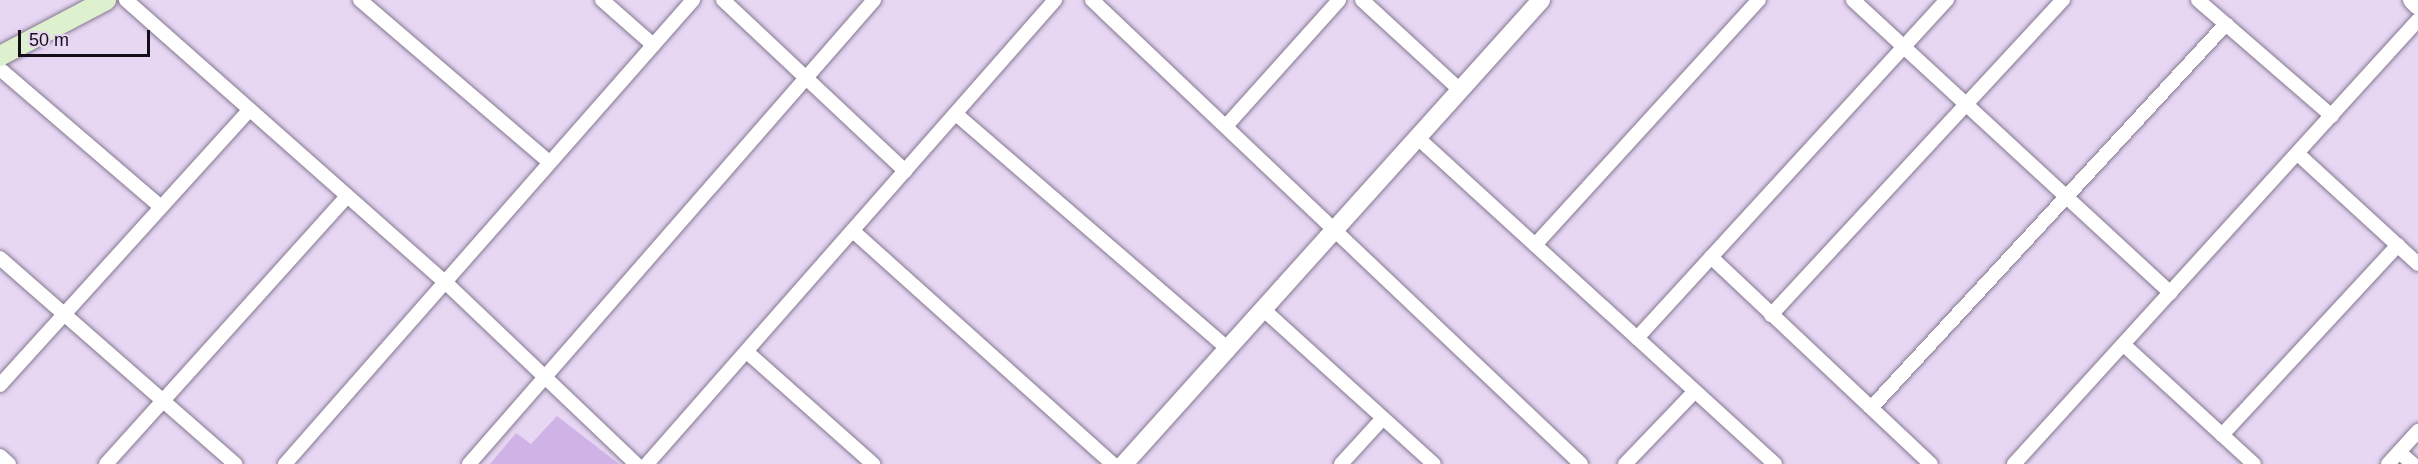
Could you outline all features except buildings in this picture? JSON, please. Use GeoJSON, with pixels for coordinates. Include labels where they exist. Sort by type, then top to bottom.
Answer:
{"type":"FeatureCollection","features":[{"type":"Feature","properties":{"kind":"main road"},"geometry":{"type":"LineString","coordinates":[[0,56],[106,0]]}},
{"type":"Feature","properties":{"kind":"street"},"geometry":{"type":"LineString","coordinates":[[126,0],[443,280],[636,464]]}},
{"type":"Feature","properties":{"kind":"street"},"geometry":{"type":"LineString","coordinates":[[360,0],[549,162]]}},
{"type":"Feature","properties":{"kind":"street"},"geometry":{"type":"LineString","coordinates":[[602,0],[653,45]]}},
{"type":"Feature","properties":{"kind":"street"},"geometry":{"type":"LineString","coordinates":[[285,464],[443,280],[693,0]]}},
{"type":"Feature","properties":{"kind":"street"},"geometry":{"type":"LineString","coordinates":[[723,0],[905,171]]}},
{"type":"Feature","properties":{"kind":"street"},"geometry":{"type":"LineString","coordinates":[[469,464],[808,79],[874,0]]}},
{"type":"Feature","properties":{"kind":"street"},"geometry":{"type":"LineString","coordinates":[[647,464],[1055,0]]}},
{"type":"Feature","properties":{"kind":"street"},"geometry":{"type":"LineString","coordinates":[[1092,0],[1339,230],[1581,464]]}},
{"type":"Feature","properties":{"kind":"street"},"geometry":{"type":"LineString","coordinates":[[1227,125],[1339,0]]}},
{"type":"Feature","properties":{"kind":"street"},"geometry":{"type":"LineString","coordinates":[[1362,0],[1461,91]]}},
{"type":"Feature","properties":{"kind":"street"},"geometry":{"type":"LineString","coordinates":[[1124,464],[1339,230],[1541,0]]}},
{"type":"Feature","properties":{"kind":"street"},"geometry":{"type":"LineString","coordinates":[[1535,245],[1759,0]]}},
{"type":"Feature","properties":{"kind":"street"},"geometry":{"type":"LineString","coordinates":[[1852,0],[2170,293]]}},
{"type":"Feature","properties":{"kind":"street"},"geometry":{"type":"LineString","coordinates":[[1637,338],[1947,0]]}},
{"type":"Feature","properties":{"kind":"street"},"geometry":{"type":"LineString","coordinates":[[1771,315],[2063,0]]}},
{"type":"Feature","properties":{"kind":"street"},"geometry":{"type":"LineString","coordinates":[[2198,0],[2332,116]]}},
{"type":"Feature","properties":{"kind":"street"},"geometry":{"type":"LineString","coordinates":[[2412,0],[2418,6]]}},
{"type":"Feature","properties":{"kind":"street"},"geometry":{"type":"LineString","coordinates":[[2017,463],[2418,20]]}},
{"type":"Feature","properties":{"kind":"street"},"geometry":{"type":"LineString","coordinates":[[1872,408],[2226,24]]}},
{"type":"Feature","properties":{"kind":"street"},"geometry":{"type":"LineString","coordinates":[[0,69],[160,206]]}},
{"type":"Feature","properties":{"kind":"street"},"geometry":{"type":"LineString","coordinates":[[0,385],[249,110]]}},
{"type":"Feature","properties":{"kind":"street"},"geometry":{"type":"LineString","coordinates":[[956,114],[1228,349]]}},
{"type":"Feature","properties":{"kind":"street"},"geometry":{"type":"LineString","coordinates":[[1419,139],[1775,464]]}},
{"type":"Feature","properties":{"kind":"street"},"geometry":{"type":"LineString","coordinates":[[2298,154],[2418,264]]}},
{"type":"Feature","properties":{"kind":"street"},"geometry":{"type":"LineString","coordinates":[[106,464],[347,196]]}},
{"type":"Feature","properties":{"kind":"street"},"geometry":{"type":"LineString","coordinates":[[853,231],[1113,464]]}},
{"type":"Feature","properties":{"kind":"street"},"geometry":{"type":"LineString","coordinates":[[2222,435],[2398,245]]}},
{"type":"Feature","properties":{"kind":"street"},"geometry":{"type":"LineString","coordinates":[[1711,257],[1931,464]]}},
{"type":"Feature","properties":{"kind":"street"},"geometry":{"type":"LineString","coordinates":[[0,258],[66,313],[236,464]]}},
{"type":"Feature","properties":{"kind":"street"},"geometry":{"type":"LineString","coordinates":[[1264,310],[1434,464]]}},
{"type":"Feature","properties":{"kind":"street"},"geometry":{"type":"LineString","coordinates":[[2124,345],[2254,464]]}},
{"type":"Feature","properties":{"kind":"street"},"geometry":{"type":"LineString","coordinates":[[747,352],[873,464]]}},
{"type":"Feature","properties":{"kind":"street"},"geometry":{"type":"LineString","coordinates":[[1625,464],[1695,391]]}},
{"type":"Feature","properties":{"kind":"street"},"geometry":{"type":"LineString","coordinates":[[1341,464],[1383,418]]}},
{"type":"Feature","properties":{"kind":"street"},"geometry":{"type":"LineString","coordinates":[[2388,464],[2418,431]]}},
{"type":"Feature","properties":{"kind":"street"},"geometry":{"type":"LineString","coordinates":[[2399,452],[2413,464]]}},
{"type":"Feature","properties":{"kind":"street"},"geometry":{"type":"LineString","coordinates":[[0,456],[9,464]]}}]}
